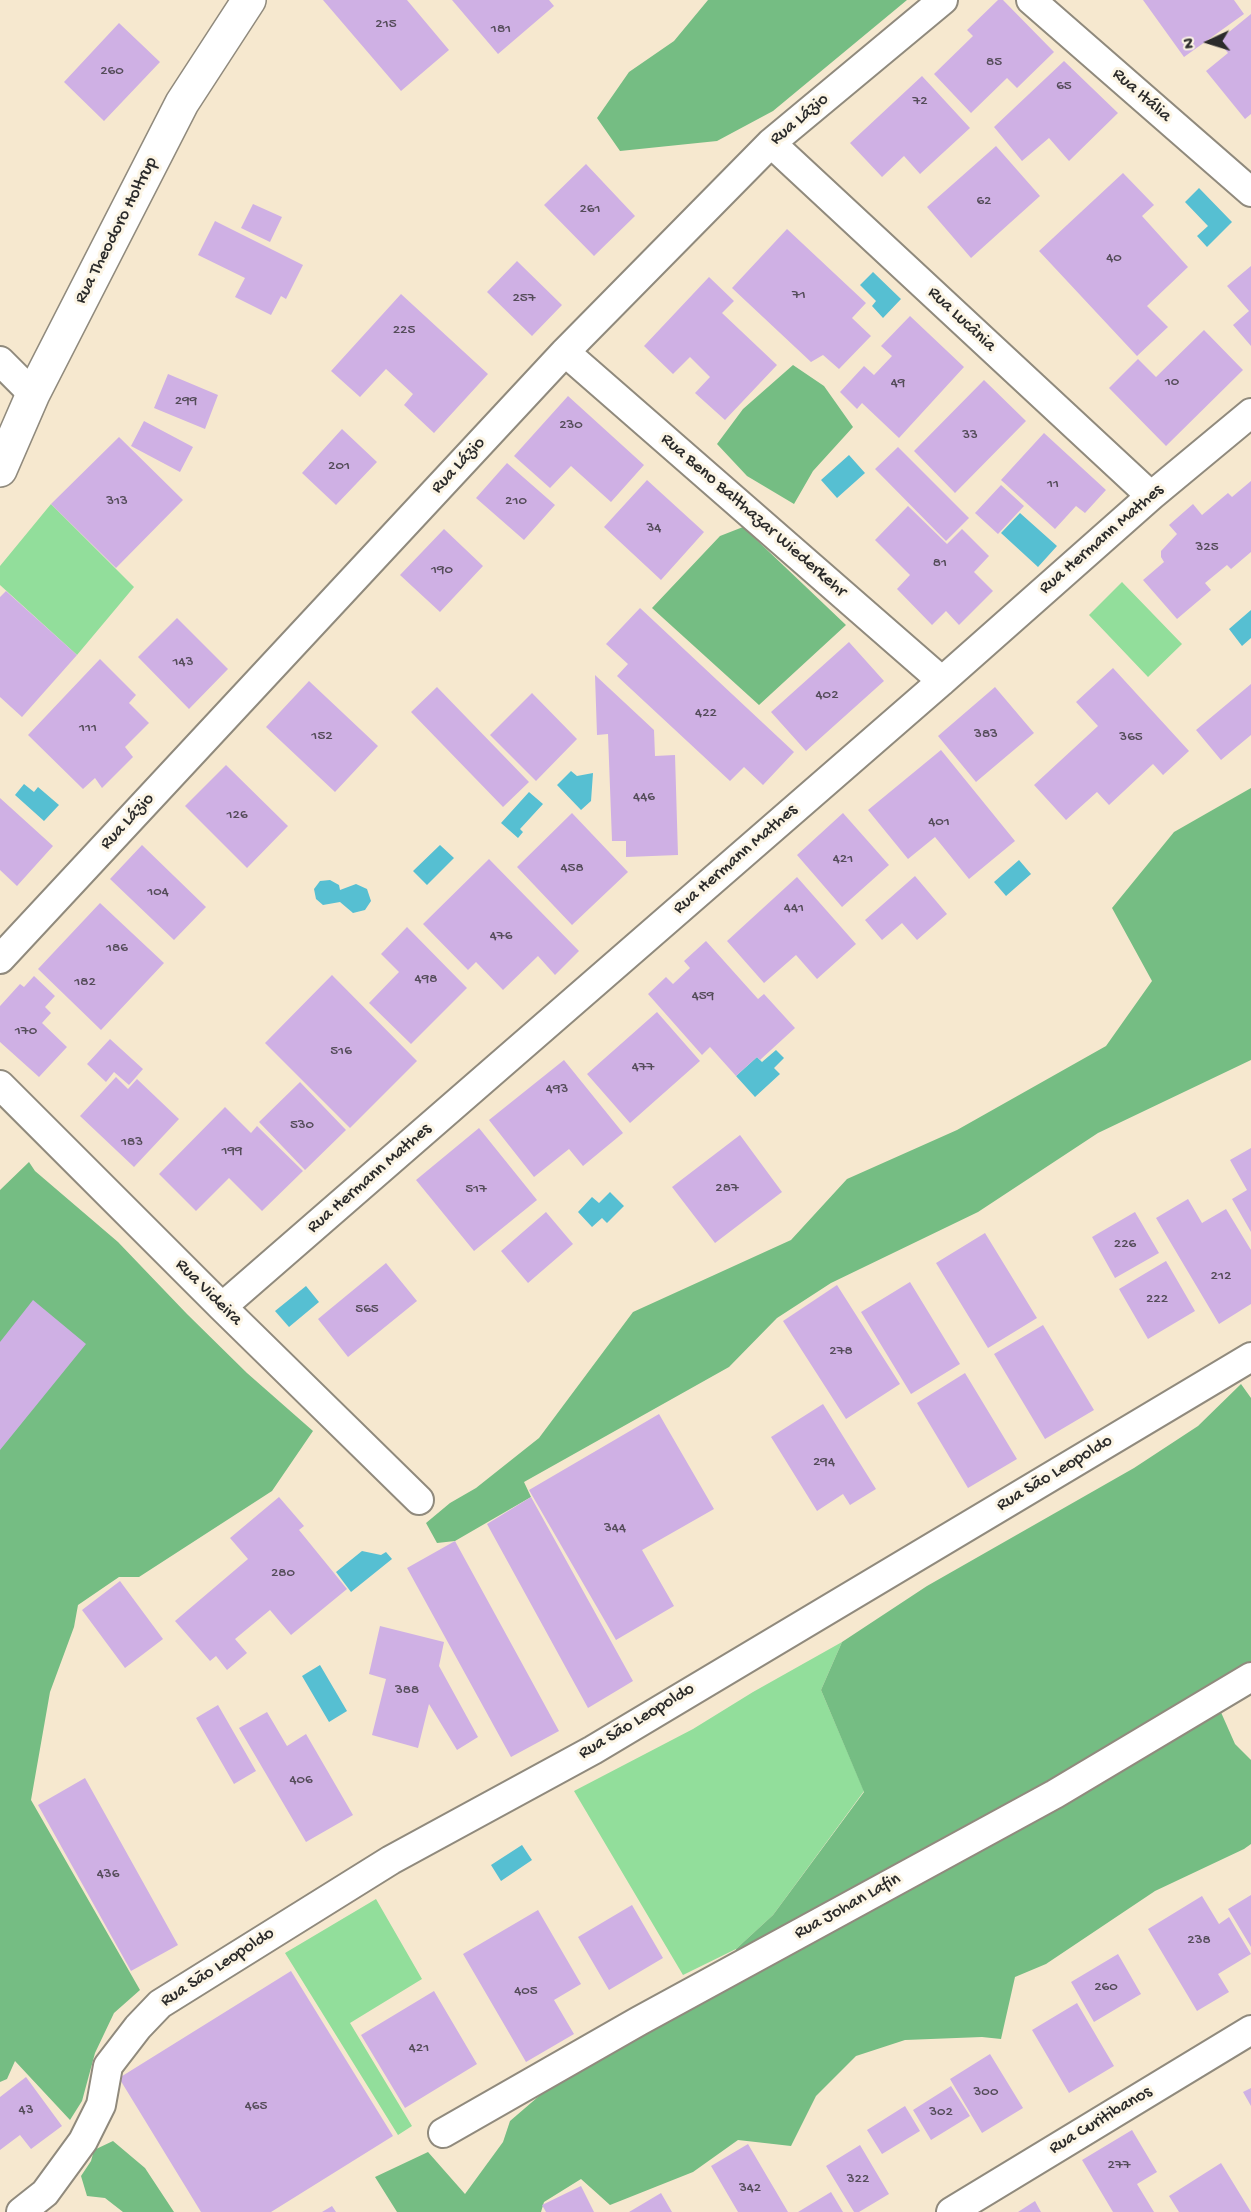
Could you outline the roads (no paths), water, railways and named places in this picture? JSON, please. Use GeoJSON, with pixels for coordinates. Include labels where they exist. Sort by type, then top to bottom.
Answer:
{"type":"FeatureCollection","features":[{"type":"Feature","properties":{"kind":"main road","name":"Rua Theodoro Holtrup"},"geometry":{"type":"LineString","coordinates":[[0,470],[33,394],[182,103],[246,1]]}},
{"type":"Feature","properties":{"kind":"street","name":"Rua Lázio"},"geometry":{"type":"LineString","coordinates":[[0,959],[565,352],[771,143],[944,0]]}},
{"type":"Feature","properties":{"kind":"street","name":"Rua Itália"},"geometry":{"type":"LineString","coordinates":[[1031,0],[1251,192]]}},
{"type":"Feature","properties":{"kind":"street","name":"Rua Lucânia"},"geometry":{"type":"LineString","coordinates":[[771,143],[1151,496]]}},
{"type":"Feature","properties":{"kind":"street","name":"Rua Beno Balthazar Wiederkehr"},"geometry":{"type":"LineString","coordinates":[[565,352],[942,681]]}},
{"type":"Feature","properties":{"kind":"street"},"geometry":{"type":"LineString","coordinates":[[0,361],[33,394]]}},
{"type":"Feature","properties":{"kind":"street","name":"Rua Hermann Mathes"},"geometry":{"type":"LineString","coordinates":[[222,1307],[942,681],[1151,496],[1251,413]]}},
{"type":"Feature","properties":{"kind":"street","name":"Rua Videira"},"geometry":{"type":"LineString","coordinates":[[0,1085],[419,1500]]}},
{"type":"Feature","properties":{"kind":"street","name":"Rua São Leopoldo"},"geometry":{"type":"LineString","coordinates":[[21,2212],[45,2193],[83,2141],[101,2105],[108,2066],[138,2027],[160,2004],[391,1860],[593,1750],[1251,1357]]}},
{"type":"Feature","properties":{"kind":"street","name":"Rua Johan Lafin"},"geometry":{"type":"LineString","coordinates":[[443,2133],[639,2021],[1055,1794],[1251,1677]]}},
{"type":"Feature","properties":{"kind":"street","name":"Rua Curitibanos"},"geometry":{"type":"LineString","coordinates":[[951,2212],[1251,2030]]}},
{"type":"Feature","properties":{"kind":"water"},"geometry":{"type":"Polygon","coordinates":[[[1199,188],[1232,222],[1207,247],[1197,236],[1208,226],[1185,202],[1199,188]]]}},
{"type":"Feature","properties":{"kind":"water"},"geometry":{"type":"Polygon","coordinates":[[[873,272],[901,299],[883,318],[872,306],[876,301],[860,285],[873,272]]]}},
{"type":"Feature","properties":{"kind":"water"},"geometry":{"type":"Polygon","coordinates":[[[849,455],[865,473],[837,498],[821,480],[849,455]]]}},
{"type":"Feature","properties":{"kind":"water"},"geometry":{"type":"Polygon","coordinates":[[[1020,513],[1057,546],[1038,567],[1001,533],[1020,513]]]}},
{"type":"Feature","properties":{"kind":"water"},"geometry":{"type":"Polygon","coordinates":[[[1251,610],[1251,638],[1242,646],[1229,629],[1251,610]]]}},
{"type":"Feature","properties":{"kind":"water"},"geometry":{"type":"Polygon","coordinates":[[[571,771],[577,776],[593,773],[591,801],[581,810],[557,785],[571,771]]]}},
{"type":"Feature","properties":{"kind":"water"},"geometry":{"type":"Polygon","coordinates":[[[24,784],[34,792],[38,787],[59,805],[44,821],[15,795],[24,784]]]}},
{"type":"Feature","properties":{"kind":"water"},"geometry":{"type":"Polygon","coordinates":[[[529,792],[543,804],[520,829],[523,832],[518,838],[501,823],[529,792]]]}},
{"type":"Feature","properties":{"kind":"water"},"geometry":{"type":"Polygon","coordinates":[[[440,845],[454,858],[427,885],[413,871],[440,845]]]}},
{"type":"Feature","properties":{"kind":"water"},"geometry":{"type":"Polygon","coordinates":[[[1019,860],[1031,874],[1006,896],[994,882],[1019,860]]]}},
{"type":"Feature","properties":{"kind":"water"},"geometry":{"type":"Polygon","coordinates":[[[330,880],[339,885],[340,890],[356,884],[367,889],[371,901],[365,910],[353,913],[340,902],[323,905],[316,899],[314,889],[320,881],[330,880]]]}},
{"type":"Feature","properties":{"kind":"water"},"geometry":{"type":"Polygon","coordinates":[[[776,1050],[784,1058],[774,1068],[780,1074],[755,1097],[736,1076],[757,1057],[762,1062],[776,1050]]]}},
{"type":"Feature","properties":{"kind":"water"},"geometry":{"type":"Polygon","coordinates":[[[610,1192],[624,1206],[607,1223],[602,1218],[592,1227],[578,1212],[592,1197],[599,1203],[610,1192]]]}},
{"type":"Feature","properties":{"kind":"water"},"geometry":{"type":"Polygon","coordinates":[[[306,1286],[319,1302],[289,1327],[275,1311],[306,1286]]]}},
{"type":"Feature","properties":{"kind":"water"},"geometry":{"type":"Polygon","coordinates":[[[362,1551],[381,1555],[386,1552],[392,1559],[351,1592],[336,1572],[362,1551]]]}},
{"type":"Feature","properties":{"kind":"water"},"geometry":{"type":"Polygon","coordinates":[[[320,1665],[347,1711],[329,1722],[302,1676],[320,1665]]]}},
{"type":"Feature","properties":{"kind":"water"},"geometry":{"type":"Polygon","coordinates":[[[522,1845],[532,1860],[501,1881],[491,1865],[522,1845]]]}}]}
